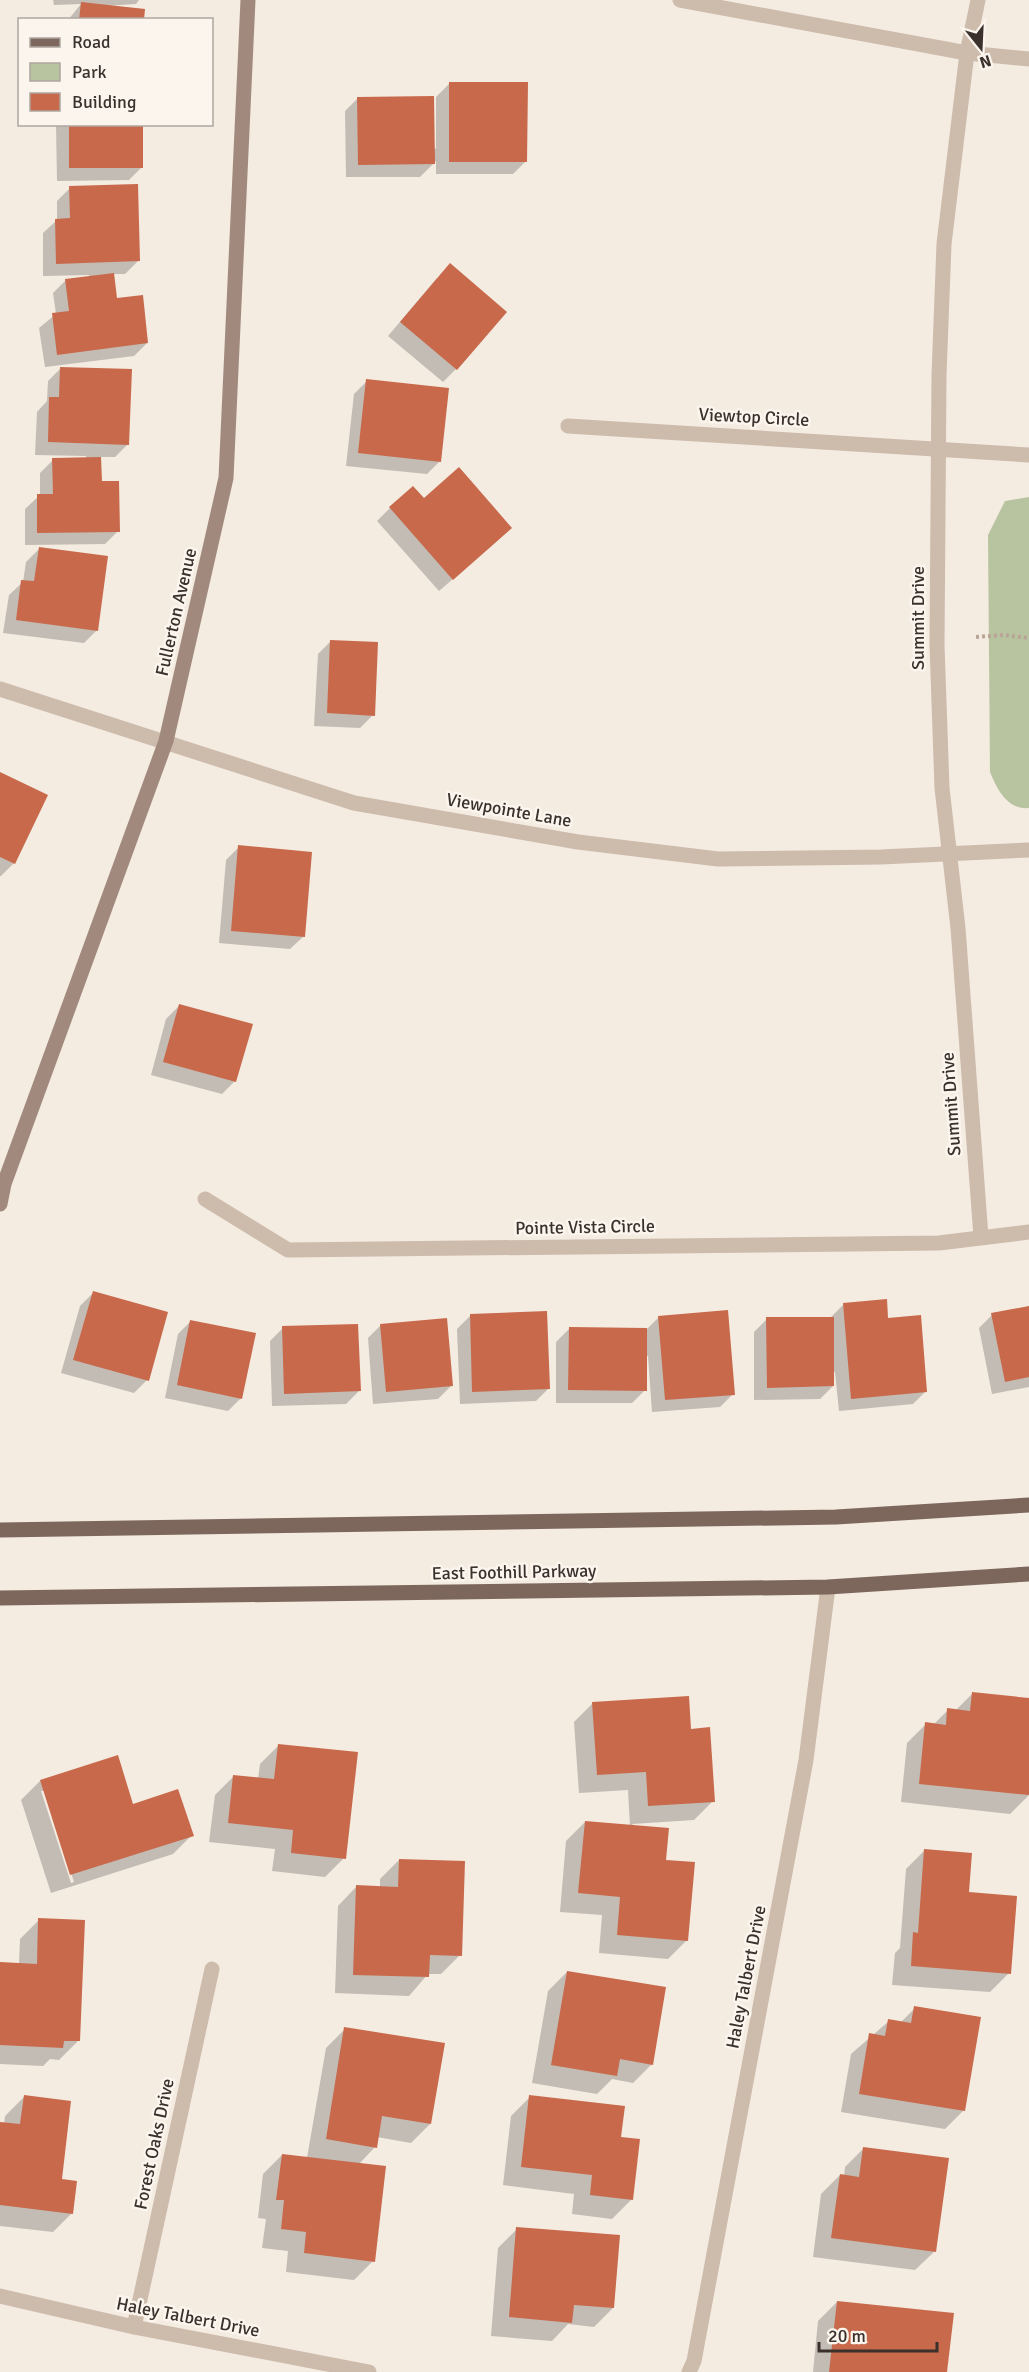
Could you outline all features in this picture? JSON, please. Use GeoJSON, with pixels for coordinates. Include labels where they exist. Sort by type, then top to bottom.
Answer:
{"type":"FeatureCollection","features":[{"type":"Feature","properties":{"kind":"main road","name":"Fullerton Avenue"},"geometry":{"type":"LineString","coordinates":[[0,1204],[4,1184],[166,741],[226,478],[248,0]]}},
{"type":"Feature","properties":{"kind":"main road"},"geometry":{"type":"LineString","coordinates":[[0,1530],[836,1517],[1029,1505]]}},
{"type":"Feature","properties":{"kind":"main road","name":"East Foothill Parkway"},"geometry":{"type":"LineString","coordinates":[[0,1598],[828,1587],[1029,1574]]}},
{"type":"Feature","properties":{"kind":"street"},"geometry":{"type":"LineString","coordinates":[[680,0],[967,53],[1029,59]]}},
{"type":"Feature","properties":{"kind":"street","name":"Summit Drive"},"geometry":{"type":"LineString","coordinates":[[978,0],[967,53],[945,244],[938,448],[937,645],[948,854],[958,928],[981,1237]]}},
{"type":"Feature","properties":{"kind":"street","name":"Viewtop Circle"},"geometry":{"type":"LineString","coordinates":[[568,426],[1029,455]]}},
{"type":"Feature","properties":{"kind":"street","name":"Viewpointe Lane"},"geometry":{"type":"LineString","coordinates":[[0,688],[354,803],[578,842],[718,859],[881,857],[1029,850]]}},
{"type":"Feature","properties":{"kind":"street","name":"Pointe Vista Circle"},"geometry":{"type":"LineString","coordinates":[[205,1199],[288,1250],[939,1243],[1029,1232]]}},
{"type":"Feature","properties":{"kind":"street","name":"Haley Talbert Drive"},"geometry":{"type":"LineString","coordinates":[[689,2372],[696,2349],[806,1761],[828,1587]]}},
{"type":"Feature","properties":{"kind":"street","name":"Forest Oaks Drive"},"geometry":{"type":"LineString","coordinates":[[134,2327],[212,1969]]}},
{"type":"Feature","properties":{"kind":"street","name":"Haley Talbert Drive"},"geometry":{"type":"LineString","coordinates":[[0,2296],[134,2327],[369,2372]]}},
{"type":"Feature","properties":{"kind":"path"},"geometry":{"type":"LineString","coordinates":[[976,637],[1004,635],[1029,638]]}},
{"type":"Feature","properties":{"kind":"green space"},"geometry":{"type":"Polygon","coordinates":[[[1029,497],[1029,808],[1021,808],[1004,797],[990,772],[988,535],[1005,501],[1029,497]]]}},
{"type":"Feature","properties":{"kind":"building"},"geometry":{"type":"Polygon","coordinates":[[[81,2],[145,9],[144,18],[79,18],[81,2]]]}},
{"type":"Feature","properties":{"kind":"building"},"geometry":{"type":"Polygon","coordinates":[[[449,82],[528,82],[527,162],[449,162],[449,82]]]}},
{"type":"Feature","properties":{"kind":"building"},"geometry":{"type":"Polygon","coordinates":[[[434,96],[435,164],[358,165],[357,97],[434,96]]]}},
{"type":"Feature","properties":{"kind":"building"},"geometry":{"type":"Polygon","coordinates":[[[69,126],[143,126],[143,168],[69,168],[69,126]]]}},
{"type":"Feature","properties":{"kind":"building"},"geometry":{"type":"Polygon","coordinates":[[[138,184],[140,261],[56,264],[55,219],[70,218],[69,186],[138,184]]]}},
{"type":"Feature","properties":{"kind":"building"},"geometry":{"type":"Polygon","coordinates":[[[450,263],[507,312],[457,370],[400,322],[450,263]]]}},
{"type":"Feature","properties":{"kind":"building"},"geometry":{"type":"Polygon","coordinates":[[[114,273],[117,298],[143,295],[148,343],[57,355],[52,313],[69,311],[65,279],[114,273]]]}},
{"type":"Feature","properties":{"kind":"building"},"geometry":{"type":"Polygon","coordinates":[[[60,367],[132,369],[129,445],[48,442],[49,397],[59,397],[60,367]]]}},
{"type":"Feature","properties":{"kind":"building"},"geometry":{"type":"Polygon","coordinates":[[[366,379],[449,388],[441,462],[358,453],[366,379]]]}},
{"type":"Feature","properties":{"kind":"building"},"geometry":{"type":"Polygon","coordinates":[[[101,457],[102,481],[119,481],[120,532],[37,533],[37,494],[53,494],[52,458],[101,457]]]}},
{"type":"Feature","properties":{"kind":"building"},"geometry":{"type":"Polygon","coordinates":[[[459,467],[512,528],[453,580],[389,507],[413,486],[424,498],[459,467]]]}},
{"type":"Feature","properties":{"kind":"building"},"geometry":{"type":"Polygon","coordinates":[[[39,547],[108,556],[98,631],[16,620],[21,580],[34,581],[39,547]]]}},
{"type":"Feature","properties":{"kind":"building"},"geometry":{"type":"Polygon","coordinates":[[[330,640],[378,642],[375,716],[327,713],[330,640]]]}},
{"type":"Feature","properties":{"kind":"building"},"geometry":{"type":"Polygon","coordinates":[[[0,772],[48,795],[15,864],[0,857],[0,772]]]}},
{"type":"Feature","properties":{"kind":"building"},"geometry":{"type":"Polygon","coordinates":[[[238,845],[312,852],[305,937],[231,931],[238,845]]]}},
{"type":"Feature","properties":{"kind":"building"},"geometry":{"type":"Polygon","coordinates":[[[179,1004],[253,1024],[236,1082],[163,1062],[179,1004]]]}},
{"type":"Feature","properties":{"kind":"building"},"geometry":{"type":"Polygon","coordinates":[[[93,1291],[168,1312],[149,1381],[73,1360],[93,1291]]]}},
{"type":"Feature","properties":{"kind":"building"},"geometry":{"type":"Polygon","coordinates":[[[887,1299],[888,1318],[921,1315],[927,1392],[851,1399],[843,1303],[887,1299]]]}},
{"type":"Feature","properties":{"kind":"building"},"geometry":{"type":"Polygon","coordinates":[[[1029,1306],[1029,1377],[1005,1382],[991,1313],[1029,1306]]]}},
{"type":"Feature","properties":{"kind":"building"},"geometry":{"type":"Polygon","coordinates":[[[728,1310],[735,1395],[665,1400],[658,1316],[728,1310]]]}},
{"type":"Feature","properties":{"kind":"building"},"geometry":{"type":"Polygon","coordinates":[[[547,1311],[550,1389],[472,1392],[470,1314],[547,1311]]]}},
{"type":"Feature","properties":{"kind":"building"},"geometry":{"type":"Polygon","coordinates":[[[766,1317],[834,1317],[834,1386],[767,1388],[766,1317]]]}},
{"type":"Feature","properties":{"kind":"building"},"geometry":{"type":"Polygon","coordinates":[[[447,1318],[453,1386],[386,1392],[380,1324],[447,1318]]]}},
{"type":"Feature","properties":{"kind":"building"},"geometry":{"type":"Polygon","coordinates":[[[190,1320],[256,1333],[242,1399],[177,1385],[190,1320]]]}},
{"type":"Feature","properties":{"kind":"building"},"geometry":{"type":"Polygon","coordinates":[[[358,1324],[361,1391],[284,1394],[282,1326],[358,1324]]]}},
{"type":"Feature","properties":{"kind":"building"},"geometry":{"type":"Polygon","coordinates":[[[569,1327],[647,1328],[647,1391],[568,1390],[569,1327]]]}},
{"type":"Feature","properties":{"kind":"building"},"geometry":{"type":"Polygon","coordinates":[[[972,1692],[1029,1698],[1029,1795],[919,1784],[925,1722],[946,1725],[947,1708],[970,1711],[972,1692]]]}},
{"type":"Feature","properties":{"kind":"building"},"geometry":{"type":"Polygon","coordinates":[[[689,1696],[691,1729],[710,1727],[715,1802],[648,1806],[646,1772],[597,1775],[592,1702],[689,1696]]]}},
{"type":"Feature","properties":{"kind":"building"},"geometry":{"type":"Polygon","coordinates":[[[278,1744],[358,1752],[346,1859],[291,1853],[293,1830],[228,1823],[233,1775],[274,1779],[278,1744]]]}},
{"type":"Feature","properties":{"kind":"building"},"geometry":{"type":"Polygon","coordinates":[[[118,1755],[133,1804],[178,1789],[194,1836],[70,1875],[40,1780],[118,1755]]]}},
{"type":"Feature","properties":{"kind":"building"},"geometry":{"type":"Polygon","coordinates":[[[585,1821],[669,1828],[666,1860],[695,1862],[688,1941],[617,1935],[620,1897],[578,1893],[585,1821]]]}},
{"type":"Feature","properties":{"kind":"building"},"geometry":{"type":"Polygon","coordinates":[[[924,1849],[972,1853],[969,1892],[1017,1896],[1011,1974],[911,1966],[913,1932],[918,1933],[924,1849]]]}},
{"type":"Feature","properties":{"kind":"building"},"geometry":{"type":"Polygon","coordinates":[[[399,1859],[465,1861],[462,1956],[430,1955],[429,1977],[353,1975],[356,1885],[398,1887],[399,1859]]]}},
{"type":"Feature","properties":{"kind":"building"},"geometry":{"type":"Polygon","coordinates":[[[38,1918],[85,1920],[80,2041],[64,2041],[63,2048],[0,2045],[0,1962],[37,1964],[38,1918]]]}},
{"type":"Feature","properties":{"kind":"building"},"geometry":{"type":"Polygon","coordinates":[[[567,1971],[666,1987],[653,2065],[620,2059],[617,2076],[551,2065],[567,1971]]]}},
{"type":"Feature","properties":{"kind":"building"},"geometry":{"type":"Polygon","coordinates":[[[914,2006],[981,2017],[965,2111],[859,2094],[869,2033],[885,2036],[888,2019],[911,2023],[914,2006]]]}},
{"type":"Feature","properties":{"kind":"building"},"geometry":{"type":"Polygon","coordinates":[[[344,2027],[445,2043],[431,2124],[382,2116],[377,2148],[326,2139],[344,2027]]]}},
{"type":"Feature","properties":{"kind":"building"},"geometry":{"type":"Polygon","coordinates":[[[24,2095],[71,2101],[62,2179],[77,2181],[73,2214],[0,2205],[0,2122],[20,2124],[24,2095]]]}},
{"type":"Feature","properties":{"kind":"building"},"geometry":{"type":"Polygon","coordinates":[[[529,2095],[625,2106],[621,2137],[640,2139],[633,2200],[590,2195],[592,2175],[521,2167],[529,2095]]]}},
{"type":"Feature","properties":{"kind":"building"},"geometry":{"type":"Polygon","coordinates":[[[863,2147],[949,2158],[936,2252],[831,2238],[840,2174],[859,2177],[863,2147]]]}},
{"type":"Feature","properties":{"kind":"building"},"geometry":{"type":"Polygon","coordinates":[[[282,2154],[386,2166],[375,2262],[304,2253],[306,2232],[281,2229],[284,2200],[276,2200],[282,2154]]]}},
{"type":"Feature","properties":{"kind":"building"},"geometry":{"type":"Polygon","coordinates":[[[516,2227],[620,2235],[614,2308],[574,2305],[572,2323],[509,2317],[516,2227]]]}},
{"type":"Feature","properties":{"kind":"building"},"geometry":{"type":"Polygon","coordinates":[[[837,2301],[954,2313],[947,2372],[829,2372],[837,2301]]]}}]}
